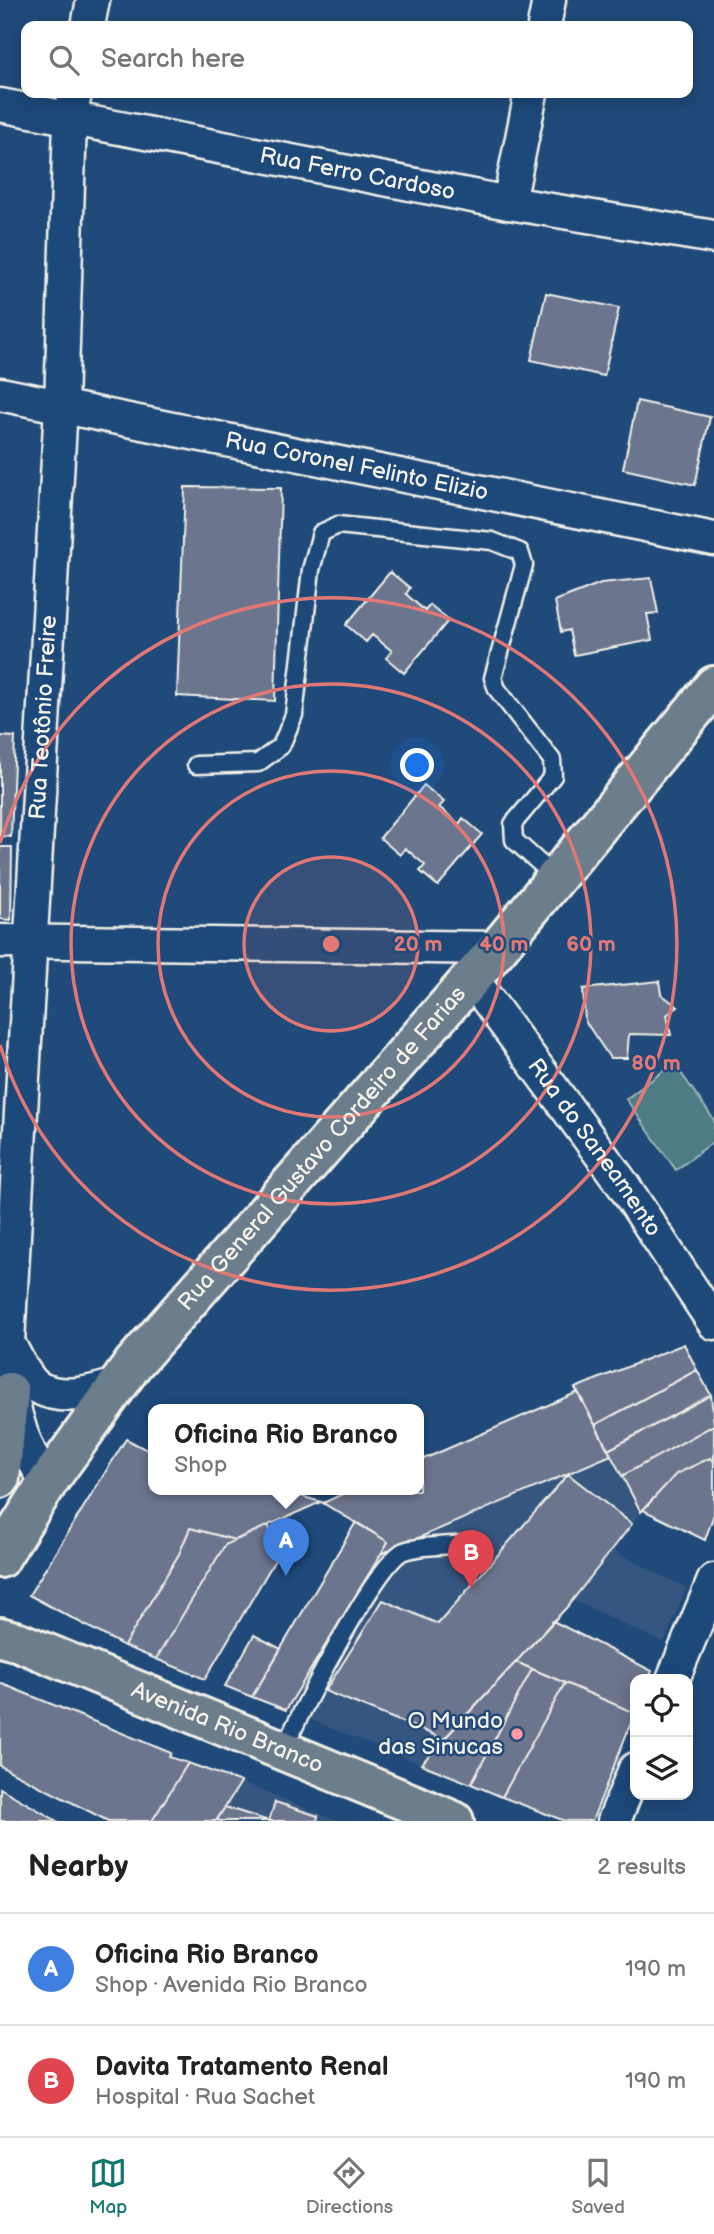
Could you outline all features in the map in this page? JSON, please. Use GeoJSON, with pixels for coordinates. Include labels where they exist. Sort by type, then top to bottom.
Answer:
{"type":"FeatureCollection","features":[{"type":"Feature","properties":{"kind":"main road","name":"Rua General Gustavo Cordeiro de Farias"},"geometry":{"type":"LineString","coordinates":[[0,1558],[48,1482],[118,1384],[470,976],[498,948],[714,686]]}},
{"type":"Feature","properties":{"kind":"main road"},"geometry":{"type":"LineString","coordinates":[[0,1478],[9,1392]]}},
{"type":"Feature","properties":{"kind":"main road","name":"Avenida Rio Branco"},"geometry":{"type":"LineString","coordinates":[[0,1637],[19,1642],[454,1821]]}},
{"type":"Feature","properties":{"kind":"street"},"geometry":{"type":"LineString","coordinates":[[89,21],[93,0]]}},
{"type":"Feature","properties":{"kind":"street"},"geometry":{"type":"LineString","coordinates":[[545,21],[550,0]]}},
{"type":"Feature","properties":{"kind":"street"},"geometry":{"type":"LineString","coordinates":[[509,202],[530,98]]}},
{"type":"Feature","properties":{"kind":"street","name":"Rua Ferro Cardoso"},"geometry":{"type":"LineString","coordinates":[[0,105],[73,107],[509,202],[714,237]]}},
{"type":"Feature","properties":{"kind":"street","name":"Rua Teotônio Freire"},"geometry":{"type":"LineString","coordinates":[[48,1482],[22,1441],[9,1392],[8,1342],[61,406],[73,107]]}},
{"type":"Feature","properties":{"kind":"street","name":"Rua Coronel Felinto Elizio"},"geometry":{"type":"LineString","coordinates":[[0,394],[714,538]]}},
{"type":"Feature","properties":{"kind":"street"},"geometry":{"type":"LineString","coordinates":[[0,941],[498,948]]}},
{"type":"Feature","properties":{"kind":"street","name":"Rua do Saneamento"},"geometry":{"type":"LineString","coordinates":[[470,976],[624,1186],[714,1323]]}},
{"type":"Feature","properties":{"kind":"street"},"geometry":{"type":"LineString","coordinates":[[8,1342],[37,1387],[57,1393],[86,1394],[118,1384]]}},
{"type":"Feature","properties":{"kind":"street"},"geometry":{"type":"LineString","coordinates":[[675,1674],[714,1580]]}},
{"type":"Feature","properties":{"kind":"street"},"geometry":{"type":"LineString","coordinates":[[614,1821],[630,1781]]}},
{"type":"Feature","properties":{"kind":"lane"},"geometry":{"type":"LineString","coordinates":[[196,765],[258,763],[281,746],[294,715],[311,570],[321,533],[338,525],[492,541],[520,552],[524,565],[493,678],[496,689],[552,760],[555,768],[553,776],[513,824],[512,833],[514,840],[555,877]]}},
{"type":"Feature","properties":{"kind":"lane"},"geometry":{"type":"LineString","coordinates":[[283,1751],[303,1708],[382,1573],[403,1551],[468,1544]]}},
{"type":"Feature","properties":{"kind":"shaded area"},"geometry":{"type":"Polygon","coordinates":[[[578,1392],[641,1512],[612,1550],[686,1588],[664,1643],[573,1600],[421,1764],[286,1710],[388,1542],[323,1503],[340,1495],[424,1495],[424,1459],[578,1392]]]}},
{"type":"Feature","properties":{"kind":"shaded area"},"geometry":{"type":"Polygon","coordinates":[[[241,1782],[337,1821],[216,1821],[241,1782]]]}},
{"type":"Feature","properties":{"kind":"green space"},"geometry":{"type":"Polygon","coordinates":[[[674,1063],[714,1120],[714,1141],[676,1170],[626,1099],[674,1063]]]}},
{"type":"Feature","properties":{"kind":"building"},"geometry":{"type":"Polygon","coordinates":[[[546,293],[619,308],[604,376],[531,360],[546,293]]]}},
{"type":"Feature","properties":{"kind":"building"},"geometry":{"type":"Polygon","coordinates":[[[637,401],[710,417],[695,485],[623,469],[637,401]]]}},
{"type":"Feature","properties":{"kind":"building"},"geometry":{"type":"Polygon","coordinates":[[[185,487],[281,488],[275,701],[177,696],[185,487]]]}},
{"type":"Feature","properties":{"kind":"building"},"geometry":{"type":"Polygon","coordinates":[[[390,572],[410,588],[406,594],[425,611],[430,605],[449,620],[404,673],[386,658],[392,651],[372,635],[366,642],[346,625],[390,572]]]}},
{"type":"Feature","properties":{"kind":"building"},"geometry":{"type":"Polygon","coordinates":[[[651,578],[658,613],[647,614],[652,640],[574,655],[569,630],[561,632],[555,601],[601,583],[651,578]]]}},
{"type":"Feature","properties":{"kind":"building"},"geometry":{"type":"Polygon","coordinates":[[[0,736],[15,737],[11,837],[0,836],[0,736]]]}},
{"type":"Feature","properties":{"kind":"building"},"geometry":{"type":"Polygon","coordinates":[[[424,785],[444,802],[439,807],[459,824],[463,818],[482,834],[438,886],[420,871],[425,865],[405,848],[400,855],[380,838],[424,785]]]}},
{"type":"Feature","properties":{"kind":"building"},"geometry":{"type":"Polygon","coordinates":[[[0,847],[12,847],[11,920],[0,919],[0,847]]]}},
{"type":"Feature","properties":{"kind":"building"},"geometry":{"type":"Polygon","coordinates":[[[659,981],[661,994],[678,1007],[667,1015],[671,1035],[629,1034],[627,1058],[610,1058],[585,1021],[583,989],[659,981]]]}},
{"type":"Feature","properties":{"kind":"building"},"geometry":{"type":"Polygon","coordinates":[[[684,1344],[697,1370],[595,1425],[575,1388],[684,1344]]]}},
{"type":"Feature","properties":{"kind":"building"},"geometry":{"type":"Polygon","coordinates":[[[697,1370],[711,1395],[608,1450],[595,1425],[697,1370]]]}},
{"type":"Feature","properties":{"kind":"building"},"geometry":{"type":"Polygon","coordinates":[[[578,1392],[611,1455],[381,1554],[388,1542],[323,1503],[340,1495],[424,1495],[424,1459],[578,1392]]]}},
{"type":"Feature","properties":{"kind":"building"},"geometry":{"type":"Polygon","coordinates":[[[711,1395],[714,1425],[622,1476],[608,1450],[711,1395]]]}},
{"type":"Feature","properties":{"kind":"building"},"geometry":{"type":"Polygon","coordinates":[[[714,1425],[714,1461],[710,1458],[676,1474],[641,1512],[622,1476],[714,1425]]]}},
{"type":"Feature","properties":{"kind":"building"},"geometry":{"type":"Polygon","coordinates":[[[126,1439],[148,1450],[148,1495],[297,1495],[321,1502],[235,1540],[190,1528],[179,1554],[124,1646],[29,1595],[126,1439]]]}},
{"type":"Feature","properties":{"kind":"building"},"geometry":{"type":"Polygon","coordinates":[[[710,1458],[714,1461],[714,1514],[705,1540],[643,1510],[676,1474],[710,1458]]]}},
{"type":"Feature","properties":{"kind":"building"},"geometry":{"type":"Polygon","coordinates":[[[568,1474],[632,1524],[567,1607],[444,1739],[325,1691],[383,1600],[438,1624],[568,1474]]]}},
{"type":"Feature","properties":{"kind":"building"},"geometry":{"type":"Polygon","coordinates":[[[356,1522],[388,1542],[381,1554],[286,1710],[252,1697],[356,1522]]]}},
{"type":"Feature","properties":{"kind":"building"},"geometry":{"type":"Polygon","coordinates":[[[269,1525],[275,1560],[205,1679],[156,1659],[225,1545],[269,1525]]]}},
{"type":"Feature","properties":{"kind":"building"},"geometry":{"type":"Polygon","coordinates":[[[190,1528],[235,1540],[225,1545],[156,1659],[124,1646],[179,1554],[190,1528]]]}},
{"type":"Feature","properties":{"kind":"building"},"geometry":{"type":"Polygon","coordinates":[[[553,1621],[652,1671],[651,1674],[630,1674],[630,1711],[516,1662],[553,1621]]]}},
{"type":"Feature","properties":{"kind":"building"},"geometry":{"type":"Polygon","coordinates":[[[254,1635],[281,1649],[252,1697],[225,1686],[254,1635]]]}},
{"type":"Feature","properties":{"kind":"building"},"geometry":{"type":"Polygon","coordinates":[[[516,1662],[532,1669],[471,1784],[421,1764],[516,1662]]]}},
{"type":"Feature","properties":{"kind":"building","name":"O Mundo das Sinucas"},"geometry":{"type":"Polygon","coordinates":[[[532,1669],[565,1683],[502,1797],[471,1784],[532,1669]]]}},
{"type":"Feature","properties":{"kind":"building"},"geometry":{"type":"Polygon","coordinates":[[[0,1683],[171,1753],[169,1757],[188,1763],[152,1821],[108,1821],[0,1766],[0,1683]]]}},
{"type":"Feature","properties":{"kind":"building"},"geometry":{"type":"Polygon","coordinates":[[[565,1683],[630,1711],[630,1726],[592,1821],[565,1821],[502,1797],[565,1683]]]}},
{"type":"Feature","properties":{"kind":"building"},"geometry":{"type":"Polygon","coordinates":[[[188,1763],[241,1782],[216,1821],[152,1821],[188,1763]]]}},
{"type":"Feature","properties":{"kind":"building"},"geometry":{"type":"Polygon","coordinates":[[[0,1788],[57,1821],[0,1821],[0,1788]]]}},
{"type":"Feature","properties":{"kind":"building"},"geometry":{"type":"Polygon","coordinates":[[[275,1802],[318,1816],[317,1821],[269,1821],[275,1802]]]}},
{"type":"Feature","properties":{"kind":"building"},"geometry":{"type":"Polygon","coordinates":[[[225,1807],[269,1821],[220,1821],[217,1820],[225,1807]]]}},
{"type":"Feature","properties":{"kind":"place","name":"Oficina Rio Branco"},"geometry":{"type":"Point","coordinates":[286,1576]}},
{"type":"Feature","properties":{"kind":"place","name":"Davita Tratamento Renal"},"geometry":{"type":"Point","coordinates":[471,1588]}},
{"type":"Feature","properties":{"kind":"place","name":"O Mundo das Sinucas"},"geometry":{"type":"Point","coordinates":[517,1734]}}]}
